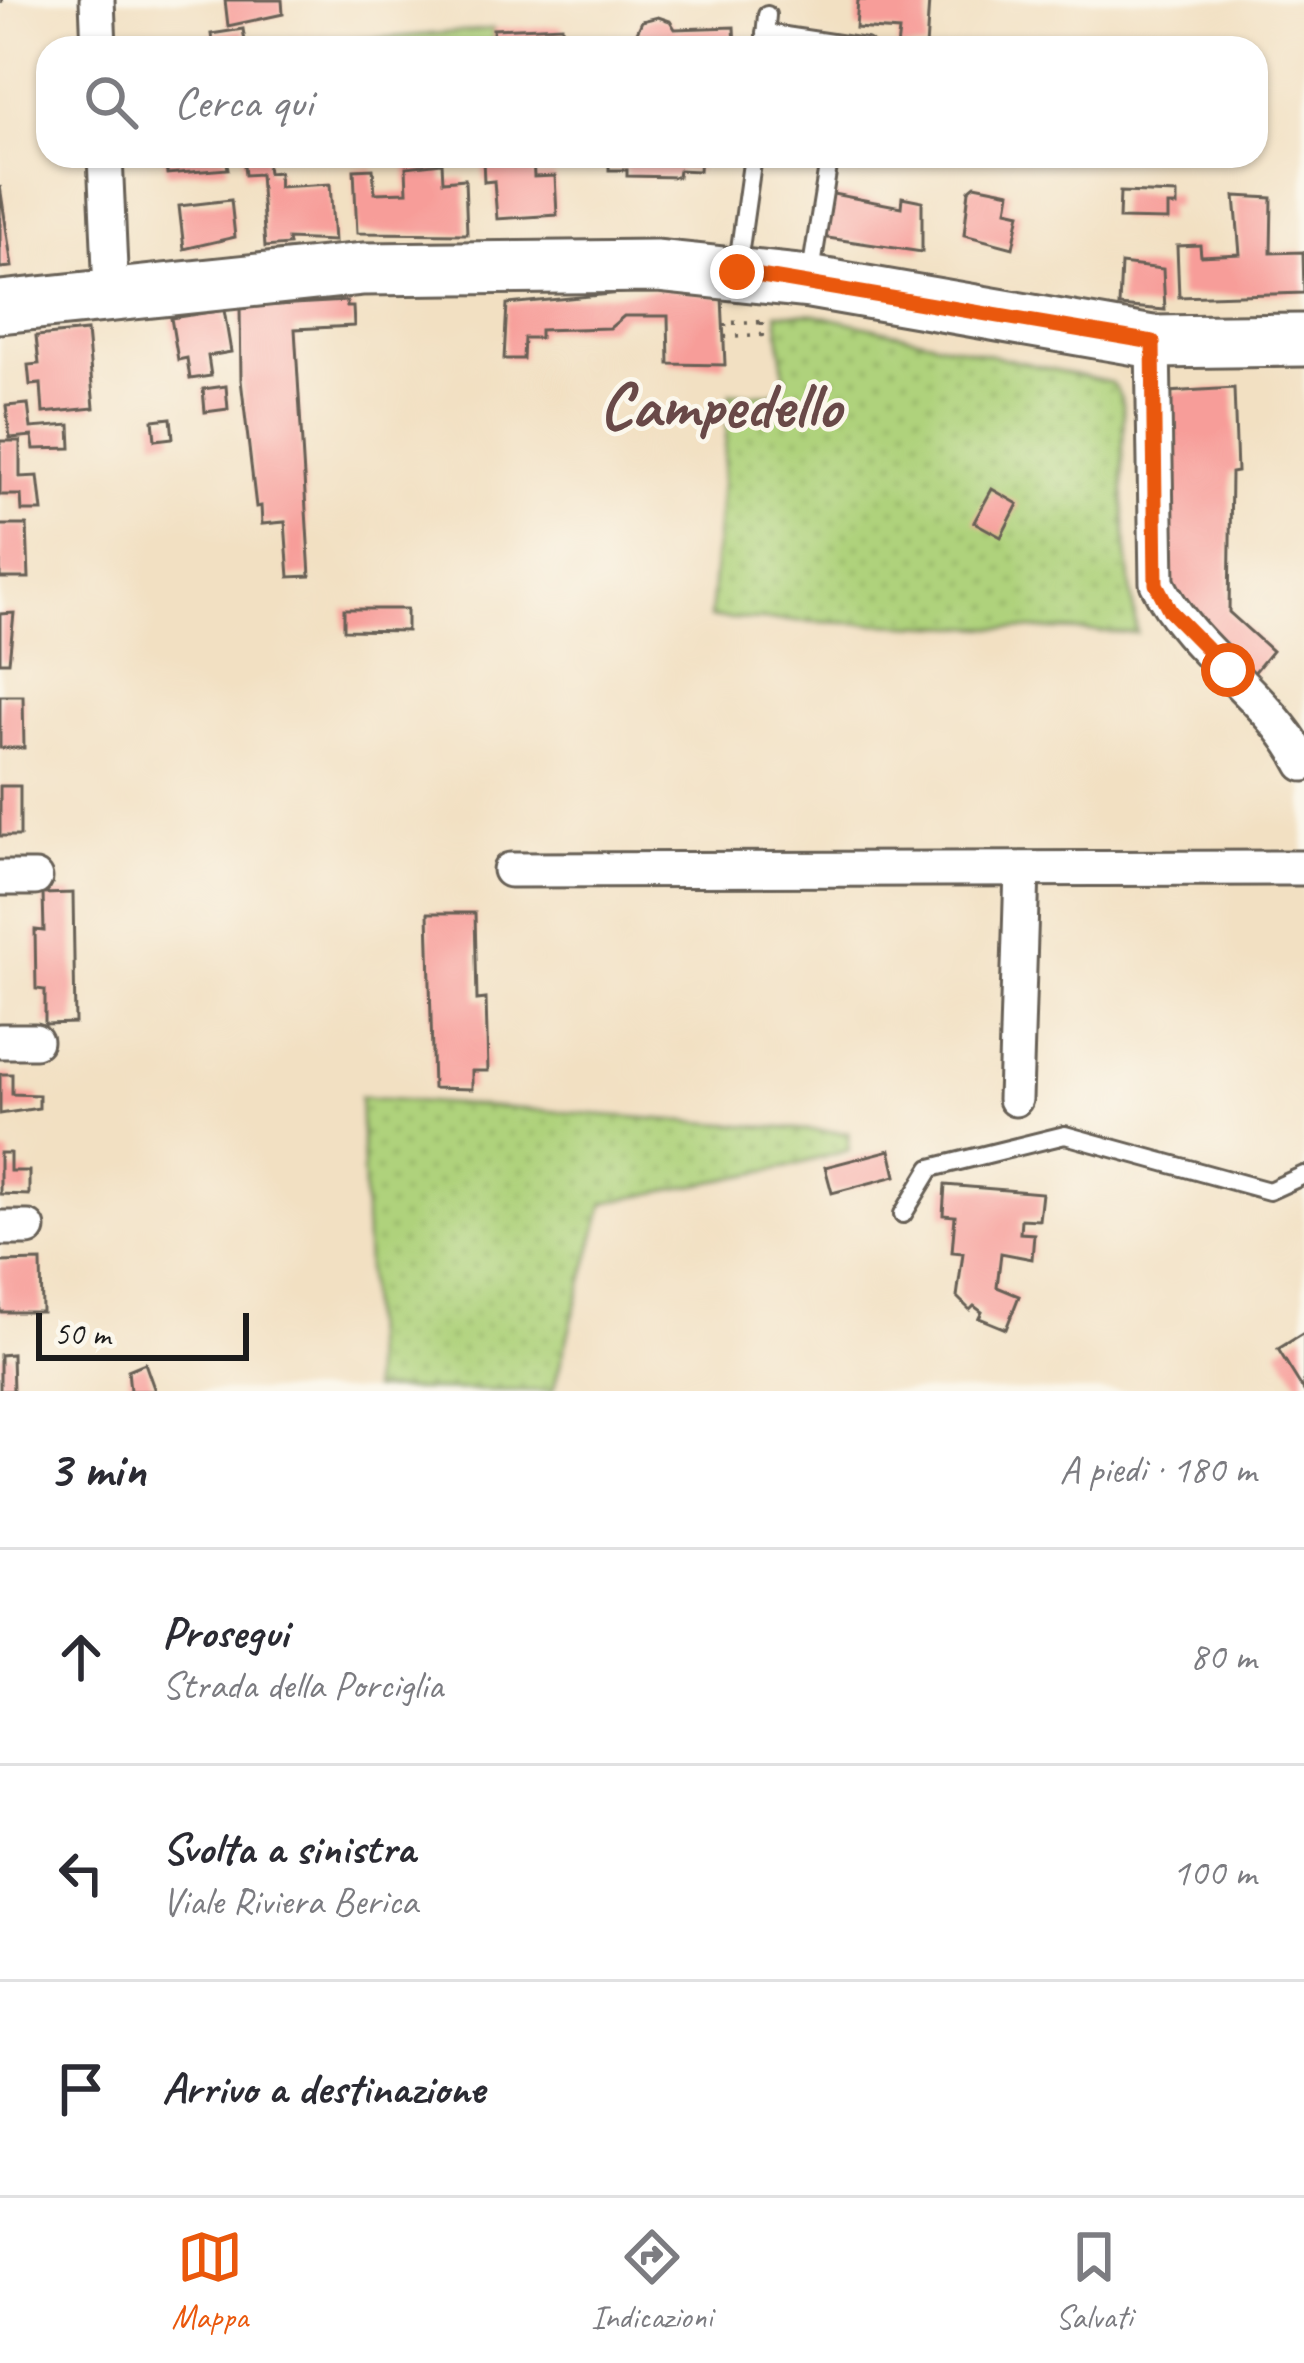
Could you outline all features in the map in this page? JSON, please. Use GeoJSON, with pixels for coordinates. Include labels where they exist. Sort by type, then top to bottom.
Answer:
{"type":"FeatureCollection","features":[{"type":"Feature","properties":{"kind":"main road"},"geometry":{"type":"LineString","coordinates":[[0,307],[112,291],[363,269],[657,266],[809,282],[1153,342],[1304,340]]}},
{"type":"Feature","properties":{"kind":"street"},"geometry":{"type":"LineString","coordinates":[[97,0],[98,36]]}},
{"type":"Feature","properties":{"kind":"street"},"geometry":{"type":"LineString","coordinates":[[105,168],[112,291]]}},
{"type":"Feature","properties":{"kind":"street"},"geometry":{"type":"LineString","coordinates":[[1153,342],[1156,584],[1170,611],[1228,670],[1304,764]]}},
{"type":"Feature","properties":{"kind":"street"},"geometry":{"type":"LineString","coordinates":[[509,870],[1304,868]]}},
{"type":"Feature","properties":{"kind":"street"},"geometry":{"type":"LineString","coordinates":[[1015,1099],[1022,870]]}},
{"type":"Feature","properties":{"kind":"street"},"geometry":{"type":"LineString","coordinates":[[0,878],[35,878]]}},
{"type":"Feature","properties":{"kind":"street"},"geometry":{"type":"LineString","coordinates":[[0,1041],[35,1041]]}},
{"type":"Feature","properties":{"kind":"lane"},"geometry":{"type":"LineString","coordinates":[[737,272],[751,168]]}},
{"type":"Feature","properties":{"kind":"lane"},"geometry":{"type":"LineString","coordinates":[[809,282],[831,168]]}},
{"type":"Feature","properties":{"kind":"lane"},"geometry":{"type":"LineString","coordinates":[[903,1214],[931,1168],[1065,1135],[1269,1191],[1304,1175]]}},
{"type":"Feature","properties":{"kind":"path"},"geometry":{"type":"LineString","coordinates":[[762,322],[762,335],[725,338],[724,323],[762,322]]}},
{"type":"Feature","properties":{"kind":"green space"},"geometry":{"type":"Polygon","coordinates":[[[493,29],[493,36],[408,36],[493,29]]]}},
{"type":"Feature","properties":{"kind":"green space"},"geometry":{"type":"Polygon","coordinates":[[[777,313],[814,314],[1111,383],[1123,411],[1124,516],[1137,633],[710,618],[730,393],[772,394],[785,383],[777,313]]]}},
{"type":"Feature","properties":{"kind":"green space"},"geometry":{"type":"Polygon","coordinates":[[[360,1097],[849,1133],[849,1150],[788,1167],[604,1203],[553,1391],[372,1389],[360,1097]]]}},
{"type":"Feature","properties":{"kind":"building"},"geometry":{"type":"Polygon","coordinates":[[[225,0],[282,0],[283,14],[228,26],[225,0]]]}},
{"type":"Feature","properties":{"kind":"building"},"geometry":{"type":"Polygon","coordinates":[[[858,0],[929,0],[927,36],[856,28],[858,0]]]}},
{"type":"Feature","properties":{"kind":"building"},"geometry":{"type":"Polygon","coordinates":[[[658,17],[670,21],[675,29],[734,27],[734,36],[635,36],[642,21],[658,17]]]}},
{"type":"Feature","properties":{"kind":"building"},"geometry":{"type":"Polygon","coordinates":[[[562,26],[562,36],[493,36],[493,29],[562,26]]]}},
{"type":"Feature","properties":{"kind":"building"},"geometry":{"type":"Polygon","coordinates":[[[243,29],[244,36],[211,36],[243,29]]]}},
{"type":"Feature","properties":{"kind":"building"},"geometry":{"type":"Polygon","coordinates":[[[166,168],[228,169],[167,174],[166,168]]]}},
{"type":"Feature","properties":{"kind":"building"},"geometry":{"type":"Polygon","coordinates":[[[244,168],[267,168],[268,173],[279,172],[279,187],[330,184],[334,241],[288,239],[289,245],[265,247],[260,174],[245,175],[244,168]]]}},
{"type":"Feature","properties":{"kind":"building"},"geometry":{"type":"Polygon","coordinates":[[[406,168],[442,168],[443,181],[465,179],[467,234],[357,233],[354,170],[373,169],[375,193],[407,192],[406,168]]]}},
{"type":"Feature","properties":{"kind":"building"},"geometry":{"type":"Polygon","coordinates":[[[483,168],[534,168],[534,177],[555,176],[557,215],[497,219],[494,181],[484,182],[483,168]]]}},
{"type":"Feature","properties":{"kind":"building"},"geometry":{"type":"Polygon","coordinates":[[[699,168],[679,170],[678,177],[627,176],[627,170],[609,170],[699,168]]]}},
{"type":"Feature","properties":{"kind":"building"},"geometry":{"type":"Polygon","coordinates":[[[975,185],[1010,192],[1007,210],[1020,213],[1013,248],[964,235],[969,190],[975,185]]]}},
{"type":"Feature","properties":{"kind":"building"},"geometry":{"type":"Polygon","coordinates":[[[0,186],[12,267],[0,268],[0,186]]]}},
{"type":"Feature","properties":{"kind":"building"},"geometry":{"type":"Polygon","coordinates":[[[1120,192],[1177,194],[1177,206],[1168,206],[1168,220],[1119,219],[1120,192]]]}},
{"type":"Feature","properties":{"kind":"building"},"geometry":{"type":"Polygon","coordinates":[[[828,193],[901,207],[902,197],[922,201],[922,252],[821,237],[828,193]]]}},
{"type":"Feature","properties":{"kind":"building"},"geometry":{"type":"Polygon","coordinates":[[[1235,196],[1272,198],[1271,253],[1303,252],[1304,293],[1179,297],[1177,246],[1200,245],[1201,256],[1240,254],[1235,196]]]}},
{"type":"Feature","properties":{"kind":"building"},"geometry":{"type":"Polygon","coordinates":[[[231,200],[235,237],[184,249],[179,206],[231,200]]]}},
{"type":"Feature","properties":{"kind":"building"},"geometry":{"type":"Polygon","coordinates":[[[1121,264],[1163,269],[1165,310],[1119,306],[1121,264]]]}},
{"type":"Feature","properties":{"kind":"building"},"geometry":{"type":"Polygon","coordinates":[[[662,289],[722,297],[725,365],[669,364],[668,316],[624,316],[610,328],[540,330],[540,338],[524,338],[523,359],[504,359],[507,304],[662,289]]]}},
{"type":"Feature","properties":{"kind":"building"},"geometry":{"type":"Polygon","coordinates":[[[347,301],[347,307],[353,307],[354,326],[295,329],[310,576],[289,577],[285,522],[262,524],[261,506],[256,507],[241,380],[240,307],[347,301]]]}},
{"type":"Feature","properties":{"kind":"building"},"geometry":{"type":"Polygon","coordinates":[[[224,310],[231,352],[208,356],[211,376],[190,379],[187,358],[178,360],[171,318],[224,310]]]}},
{"type":"Feature","properties":{"kind":"building"},"geometry":{"type":"Polygon","coordinates":[[[87,331],[94,408],[43,413],[41,384],[30,385],[28,365],[39,364],[36,336],[87,331]]]}},
{"type":"Feature","properties":{"kind":"building"},"geometry":{"type":"Polygon","coordinates":[[[226,386],[228,409],[205,412],[203,389],[226,386]]]}},
{"type":"Feature","properties":{"kind":"building"},"geometry":{"type":"Polygon","coordinates":[[[1234,388],[1237,472],[1231,473],[1229,612],[1272,651],[1248,680],[1170,606],[1168,392],[1234,388]]]}},
{"type":"Feature","properties":{"kind":"building"},"geometry":{"type":"Polygon","coordinates":[[[28,404],[31,428],[70,425],[71,448],[34,449],[32,436],[10,438],[6,406],[28,404]]]}},
{"type":"Feature","properties":{"kind":"building"},"geometry":{"type":"Polygon","coordinates":[[[171,418],[173,438],[155,440],[153,420],[171,418]]]}},
{"type":"Feature","properties":{"kind":"building"},"geometry":{"type":"Polygon","coordinates":[[[0,441],[20,441],[20,477],[38,476],[42,511],[22,511],[21,495],[0,495],[0,441]]]}},
{"type":"Feature","properties":{"kind":"building"},"geometry":{"type":"Polygon","coordinates":[[[992,489],[1018,504],[1001,537],[974,522],[992,489]]]}},
{"type":"Feature","properties":{"kind":"building"},"geometry":{"type":"Polygon","coordinates":[[[0,525],[27,525],[29,578],[0,578],[0,525]]]}},
{"type":"Feature","properties":{"kind":"building"},"geometry":{"type":"Polygon","coordinates":[[[344,609],[407,609],[407,631],[344,630],[344,609]]]}},
{"type":"Feature","properties":{"kind":"building"},"geometry":{"type":"Polygon","coordinates":[[[14,613],[9,662],[0,662],[0,614],[14,613]]]}},
{"type":"Feature","properties":{"kind":"building"},"geometry":{"type":"Polygon","coordinates":[[[0,696],[23,696],[24,748],[0,748],[0,696]]]}},
{"type":"Feature","properties":{"kind":"building"},"geometry":{"type":"Polygon","coordinates":[[[0,786],[20,786],[20,836],[0,836],[0,786]]]}},
{"type":"Feature","properties":{"kind":"building"},"geometry":{"type":"Polygon","coordinates":[[[73,893],[75,1023],[45,1024],[45,990],[36,989],[35,930],[44,931],[43,894],[73,893]]]}},
{"type":"Feature","properties":{"kind":"building"},"geometry":{"type":"Polygon","coordinates":[[[428,913],[475,913],[477,1000],[486,999],[488,1071],[472,1071],[472,1089],[433,1088],[428,913]]]}},
{"type":"Feature","properties":{"kind":"building"},"geometry":{"type":"Polygon","coordinates":[[[0,1074],[12,1074],[12,1094],[39,1095],[39,1108],[0,1114],[0,1074]]]}},
{"type":"Feature","properties":{"kind":"building"},"geometry":{"type":"Polygon","coordinates":[[[890,1150],[896,1176],[832,1193],[825,1167],[890,1150]]]}},
{"type":"Feature","properties":{"kind":"building"},"geometry":{"type":"Polygon","coordinates":[[[0,1153],[10,1153],[10,1171],[29,1171],[29,1195],[0,1194],[0,1153]]]}},
{"type":"Feature","properties":{"kind":"building"},"geometry":{"type":"Polygon","coordinates":[[[945,1185],[1042,1193],[1039,1220],[1021,1219],[1020,1233],[1034,1234],[1032,1259],[1001,1253],[997,1287],[1019,1296],[1006,1329],[979,1318],[982,1312],[974,1306],[970,1310],[957,1297],[963,1253],[952,1252],[955,1216],[943,1215],[945,1185]]]}},
{"type":"Feature","properties":{"kind":"building"},"geometry":{"type":"Polygon","coordinates":[[[41,1261],[42,1312],[0,1312],[0,1262],[41,1261]]]}},
{"type":"Feature","properties":{"kind":"building"},"geometry":{"type":"Polygon","coordinates":[[[1304,1333],[1304,1391],[1278,1349],[1304,1333]]]}},
{"type":"Feature","properties":{"kind":"building"},"geometry":{"type":"Polygon","coordinates":[[[12,1354],[13,1391],[0,1391],[0,1355],[12,1354]]]}},
{"type":"Feature","properties":{"kind":"building"},"geometry":{"type":"Polygon","coordinates":[[[145,1363],[155,1391],[130,1391],[128,1370],[145,1363]]]}},
{"type":"Feature","properties":{"kind":"district","name":"Campedello"},"geometry":{"type":"Point","coordinates":[720,404]}},
{"type":"Feature","properties":{"kind":"route"},"geometry":{"type":"LineString","coordinates":[[737,272],[1153,342],[1156,584],[1170,611],[1228,670]]}}]}
